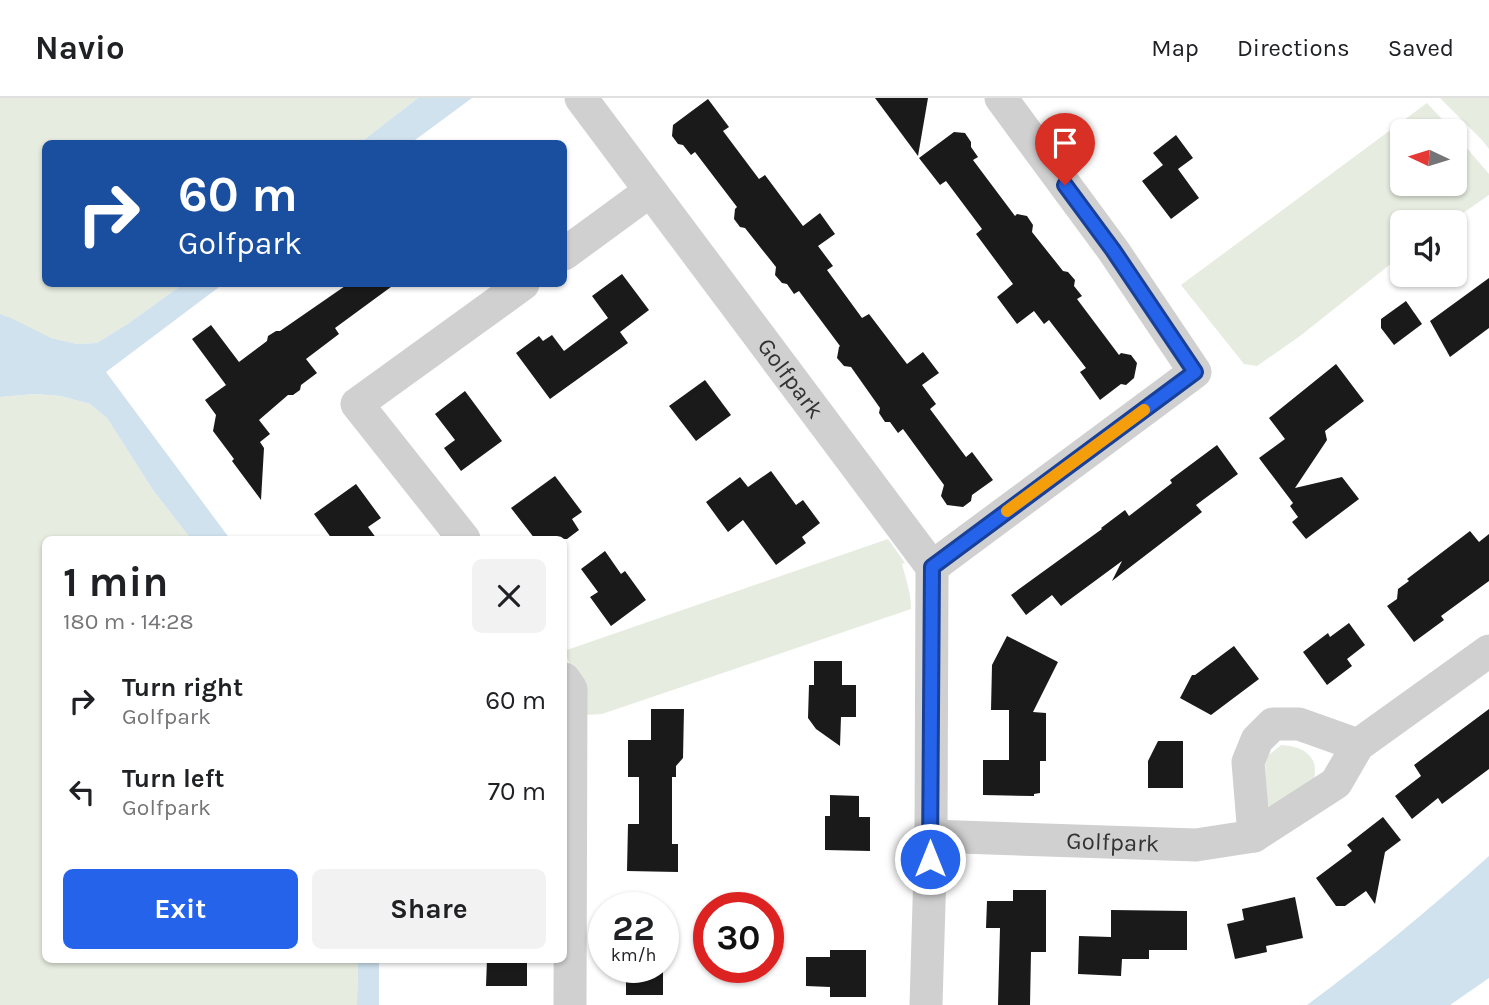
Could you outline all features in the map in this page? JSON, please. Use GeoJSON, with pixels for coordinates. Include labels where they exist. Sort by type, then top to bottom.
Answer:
{"type":"FeatureCollection","features":[{"type":"Feature","properties":{"kind":"street","name":"Golfpark"},"geometry":{"type":"LineString","coordinates":[[581,98],[932,567]]}},
{"type":"Feature","properties":{"kind":"street"},"geometry":{"type":"LineString","coordinates":[[926,1005],[932,567],[1195,372],[1113,250],[1001,98]]}},
{"type":"Feature","properties":{"kind":"street"},"geometry":{"type":"LineString","coordinates":[[567,252],[650,191]]}},
{"type":"Feature","properties":{"kind":"street"},"geometry":{"type":"LineString","coordinates":[[462,536],[356,404],[519,287]]}},
{"type":"Feature","properties":{"kind":"street","name":"Golfpark"},"geometry":{"type":"LineString","coordinates":[[930,836],[1196,845],[1254,836],[1336,783],[1358,745],[1489,651]]}},
{"type":"Feature","properties":{"kind":"street"},"geometry":{"type":"LineString","coordinates":[[567,683],[571,689],[570,1005]]}},
{"type":"Feature","properties":{"kind":"street"},"geometry":{"type":"LineString","coordinates":[[1254,836],[1248,762],[1256,740],[1273,724],[1299,724],[1358,745]]}},
{"type":"Feature","properties":{"kind":"shaded area"},"geometry":{"type":"Polygon","coordinates":[[[0,98],[418,98],[364,140],[42,140],[42,287],[179,287],[97,343],[77,344],[51,338],[0,317],[0,98]]]}},
{"type":"Feature","properties":{"kind":"shaded area"},"geometry":{"type":"Polygon","coordinates":[[[1440,98],[1489,98],[1489,149],[1467,125],[1467,119],[1461,119],[1440,98]]]}},
{"type":"Feature","properties":{"kind":"shaded area"},"geometry":{"type":"Polygon","coordinates":[[[1427,103],[1442,119],[1405,119],[1427,103]]]}},
{"type":"Feature","properties":{"kind":"shaded area"},"geometry":{"type":"Polygon","coordinates":[[[1390,130],[1390,196],[1467,196],[1467,148],[1489,174],[1489,195],[1467,210],[1390,210],[1390,265],[1300,336],[1257,366],[1244,364],[1181,285],[1390,130]]]}},
{"type":"Feature","properties":{"kind":"shaded area"},"geometry":{"type":"Polygon","coordinates":[[[35,394],[61,396],[90,404],[107,418],[153,490],[189,536],[42,536],[42,963],[358,963],[357,1005],[0,1005],[0,397],[35,394]]]}},
{"type":"Feature","properties":{"kind":"shaded area"},"geometry":{"type":"Polygon","coordinates":[[[888,539],[905,563],[902,564],[911,609],[602,714],[585,715],[567,658],[567,650],[888,539]]]}},
{"type":"Feature","properties":{"kind":"shaded area"},"geometry":{"type":"Polygon","coordinates":[[[1281,745],[1291,746],[1309,754],[1315,769],[1314,786],[1268,819],[1265,758],[1281,745]]]}},
{"type":"Feature","properties":{"kind":"water"},"geometry":{"type":"Polygon","coordinates":[[[418,98],[472,98],[415,140],[364,140],[418,98]]]}},
{"type":"Feature","properties":{"kind":"water"},"geometry":{"type":"Polygon","coordinates":[[[179,287],[219,287],[106,372],[228,536],[189,536],[153,490],[107,418],[90,404],[61,396],[35,394],[0,397],[0,314],[51,338],[77,344],[97,343],[179,287]]]}},
{"type":"Feature","properties":{"kind":"water"},"geometry":{"type":"Polygon","coordinates":[[[1489,856],[1489,978],[1450,1005],[1307,1005],[1400,933],[1489,856]]]}},
{"type":"Feature","properties":{"kind":"water"},"geometry":{"type":"Polygon","coordinates":[[[358,963],[379,963],[379,1005],[357,1005],[358,963]]]}},
{"type":"Feature","properties":{"kind":"building"},"geometry":{"type":"Polygon","coordinates":[[[875,98],[928,98],[918,156],[875,98]]]}},
{"type":"Feature","properties":{"kind":"building"},"geometry":{"type":"Polygon","coordinates":[[[708,99],[729,127],[723,131],[759,179],[765,175],[803,226],[820,213],[835,234],[818,246],[833,266],[827,270],[862,318],[869,314],[907,364],[923,352],[939,373],[922,385],[936,404],[930,409],[966,457],[972,452],[993,480],[972,495],[971,501],[963,507],[947,505],[941,496],[944,485],[903,429],[898,433],[890,422],[885,422],[879,413],[880,408],[851,367],[844,366],[837,358],[840,346],[799,291],[794,294],[787,284],[782,283],[775,275],[776,267],[745,228],[740,227],[734,219],[737,207],[695,152],[691,155],[672,136],[673,125],[708,99]]]}},
{"type":"Feature","properties":{"kind":"building"},"geometry":{"type":"Polygon","coordinates":[[[954,132],[965,133],[978,157],[973,160],[1015,216],[1027,216],[1033,225],[1032,232],[1063,271],[1068,272],[1075,280],[1074,286],[1082,296],[1077,299],[1119,355],[1131,355],[1137,363],[1134,378],[1126,385],[1121,384],[1100,400],[1080,372],[1086,368],[1049,320],[1044,324],[1034,311],[1017,324],[997,297],[1013,284],[976,234],[982,229],[946,181],[940,185],[919,158],[954,132]]]}},
{"type":"Feature","properties":{"kind":"building"},"geometry":{"type":"Polygon","coordinates":[[[1176,135],[1193,158],[1178,169],[1199,198],[1171,219],[1142,181],[1163,165],[1153,153],[1176,135]]]}},
{"type":"Feature","properties":{"kind":"building"},"geometry":{"type":"Polygon","coordinates":[[[622,274],[649,310],[620,332],[628,343],[550,399],[516,353],[539,336],[543,341],[552,335],[564,351],[608,318],[592,296],[622,274]]]}},
{"type":"Feature","properties":{"kind":"building"},"geometry":{"type":"Polygon","coordinates":[[[1489,278],[1489,328],[1450,357],[1430,321],[1489,278]]]}},
{"type":"Feature","properties":{"kind":"building"},"geometry":{"type":"Polygon","coordinates":[[[344,287],[391,287],[335,328],[339,334],[306,359],[317,373],[301,385],[300,390],[288,395],[259,420],[270,434],[260,442],[264,448],[261,500],[213,431],[216,415],[205,400],[226,385],[192,339],[211,325],[239,362],[267,341],[268,336],[280,331],[344,287]]]}},
{"type":"Feature","properties":{"kind":"building"},"geometry":{"type":"Polygon","coordinates":[[[1406,301],[1422,324],[1394,345],[1381,328],[1381,319],[1406,301]]]}},
{"type":"Feature","properties":{"kind":"building"},"geometry":{"type":"Polygon","coordinates":[[[1336,364],[1364,401],[1325,431],[1327,440],[1295,488],[1342,477],[1359,499],[1306,539],[1292,522],[1298,517],[1290,506],[1293,503],[1259,458],[1285,439],[1269,418],[1336,364]]]}},
{"type":"Feature","properties":{"kind":"building"},"geometry":{"type":"Polygon","coordinates":[[[705,380],[731,415],[696,441],[669,406],[705,380]]]}},
{"type":"Feature","properties":{"kind":"building"},"geometry":{"type":"Polygon","coordinates":[[[465,391],[502,441],[461,471],[444,448],[455,440],[435,414],[465,391]]]}},
{"type":"Feature","properties":{"kind":"building"},"geometry":{"type":"Polygon","coordinates":[[[1217,445],[1238,474],[1196,505],[1202,512],[1112,581],[1122,561],[1061,606],[1052,595],[1026,615],[1011,595],[1125,510],[1129,516],[1172,483],[1170,480],[1217,445]]]}},
{"type":"Feature","properties":{"kind":"building"},"geometry":{"type":"Polygon","coordinates":[[[771,471],[796,505],[803,500],[820,523],[802,537],[806,543],[776,565],[743,520],[728,532],[706,502],[740,477],[748,487],[771,471]]]}},
{"type":"Feature","properties":{"kind":"building"},"geometry":{"type":"Polygon","coordinates":[[[555,476],[582,512],[572,519],[579,530],[567,539],[567,536],[533,536],[511,508],[555,476]]]}},
{"type":"Feature","properties":{"kind":"building"},"geometry":{"type":"Polygon","coordinates":[[[356,484],[381,518],[368,527],[375,536],[330,536],[314,514],[356,484]]]}},
{"type":"Feature","properties":{"kind":"building"},"geometry":{"type":"Polygon","coordinates":[[[1470,531],[1479,542],[1489,534],[1489,581],[1441,616],[1444,620],[1414,642],[1387,606],[1397,599],[1398,589],[1409,581],[1407,579],[1470,531]]]}},
{"type":"Feature","properties":{"kind":"building"},"geometry":{"type":"Polygon","coordinates":[[[605,551],[621,574],[625,571],[646,600],[611,626],[590,597],[598,592],[581,569],[605,551]]]}},
{"type":"Feature","properties":{"kind":"building"},"geometry":{"type":"Polygon","coordinates":[[[1349,623],[1365,645],[1347,659],[1352,666],[1327,685],[1303,652],[1328,633],[1330,637],[1349,623]]]}},
{"type":"Feature","properties":{"kind":"building"},"geometry":{"type":"Polygon","coordinates":[[[1007,636],[1058,662],[1033,712],[1046,713],[1046,761],[1040,761],[1040,793],[1034,796],[983,795],[983,760],[1009,760],[1009,710],[991,710],[992,665],[1007,636]]]}},
{"type":"Feature","properties":{"kind":"building"},"geometry":{"type":"Polygon","coordinates":[[[1234,646],[1259,679],[1211,715],[1180,698],[1192,675],[1234,646]]]}},
{"type":"Feature","properties":{"kind":"building"},"geometry":{"type":"Polygon","coordinates":[[[814,661],[842,661],[842,685],[856,685],[856,717],[841,717],[840,746],[816,729],[808,718],[809,685],[814,685],[814,661]]]}},
{"type":"Feature","properties":{"kind":"building"},"geometry":{"type":"Polygon","coordinates":[[[651,709],[684,709],[683,758],[676,766],[676,777],[672,777],[672,844],[678,844],[678,872],[627,871],[628,824],[639,824],[639,777],[628,777],[628,740],[651,740],[651,709]]]}},
{"type":"Feature","properties":{"kind":"building"},"geometry":{"type":"Polygon","coordinates":[[[1489,709],[1489,769],[1442,804],[1438,798],[1412,819],[1395,796],[1421,776],[1414,765],[1489,709]]]}},
{"type":"Feature","properties":{"kind":"building"},"geometry":{"type":"Polygon","coordinates":[[[1158,741],[1183,741],[1183,788],[1148,788],[1148,761],[1158,741]]]}},
{"type":"Feature","properties":{"kind":"building"},"geometry":{"type":"Polygon","coordinates":[[[830,795],[859,796],[859,817],[870,817],[870,851],[825,850],[825,816],[830,816],[830,795]]]}},
{"type":"Feature","properties":{"kind":"building"},"geometry":{"type":"Polygon","coordinates":[[[1383,817],[1401,840],[1385,852],[1375,904],[1366,891],[1345,906],[1336,906],[1316,878],[1352,851],[1347,845],[1383,817]]]}},
{"type":"Feature","properties":{"kind":"building"},"geometry":{"type":"Polygon","coordinates":[[[1013,890],[1046,890],[1046,952],[1031,952],[1030,1005],[998,1005],[1000,928],[986,928],[987,901],[1013,901],[1013,890]]]}},
{"type":"Feature","properties":{"kind":"building"},"geometry":{"type":"Polygon","coordinates":[[[1295,897],[1303,938],[1266,946],[1267,952],[1235,959],[1227,924],[1244,920],[1242,909],[1295,897]]]}},
{"type":"Feature","properties":{"kind":"building"},"geometry":{"type":"Polygon","coordinates":[[[1111,910],[1187,911],[1187,950],[1149,950],[1149,959],[1122,959],[1121,976],[1078,974],[1079,936],[1111,937],[1111,910]]]}},
{"type":"Feature","properties":{"kind":"building"},"geometry":{"type":"Polygon","coordinates":[[[830,950],[866,950],[866,997],[830,997],[830,987],[806,986],[806,957],[830,957],[830,950]]]}},
{"type":"Feature","properties":{"kind":"building"},"geometry":{"type":"Polygon","coordinates":[[[487,963],[527,963],[527,986],[486,986],[487,963]]]}},
{"type":"Feature","properties":{"kind":"building"},"geometry":{"type":"Polygon","coordinates":[[[626,983],[663,983],[663,995],[626,995],[626,983]]]}},
{"type":"Feature","properties":{"kind":"slow traffic"},"geometry":{"type":"LineString","coordinates":[[1007,511],[1144,410]]}},
{"type":"Feature","properties":{"kind":"route"},"geometry":{"type":"LineString","coordinates":[[930,859],[932,567],[1195,372],[1113,250],[1065,185]]}}]}
